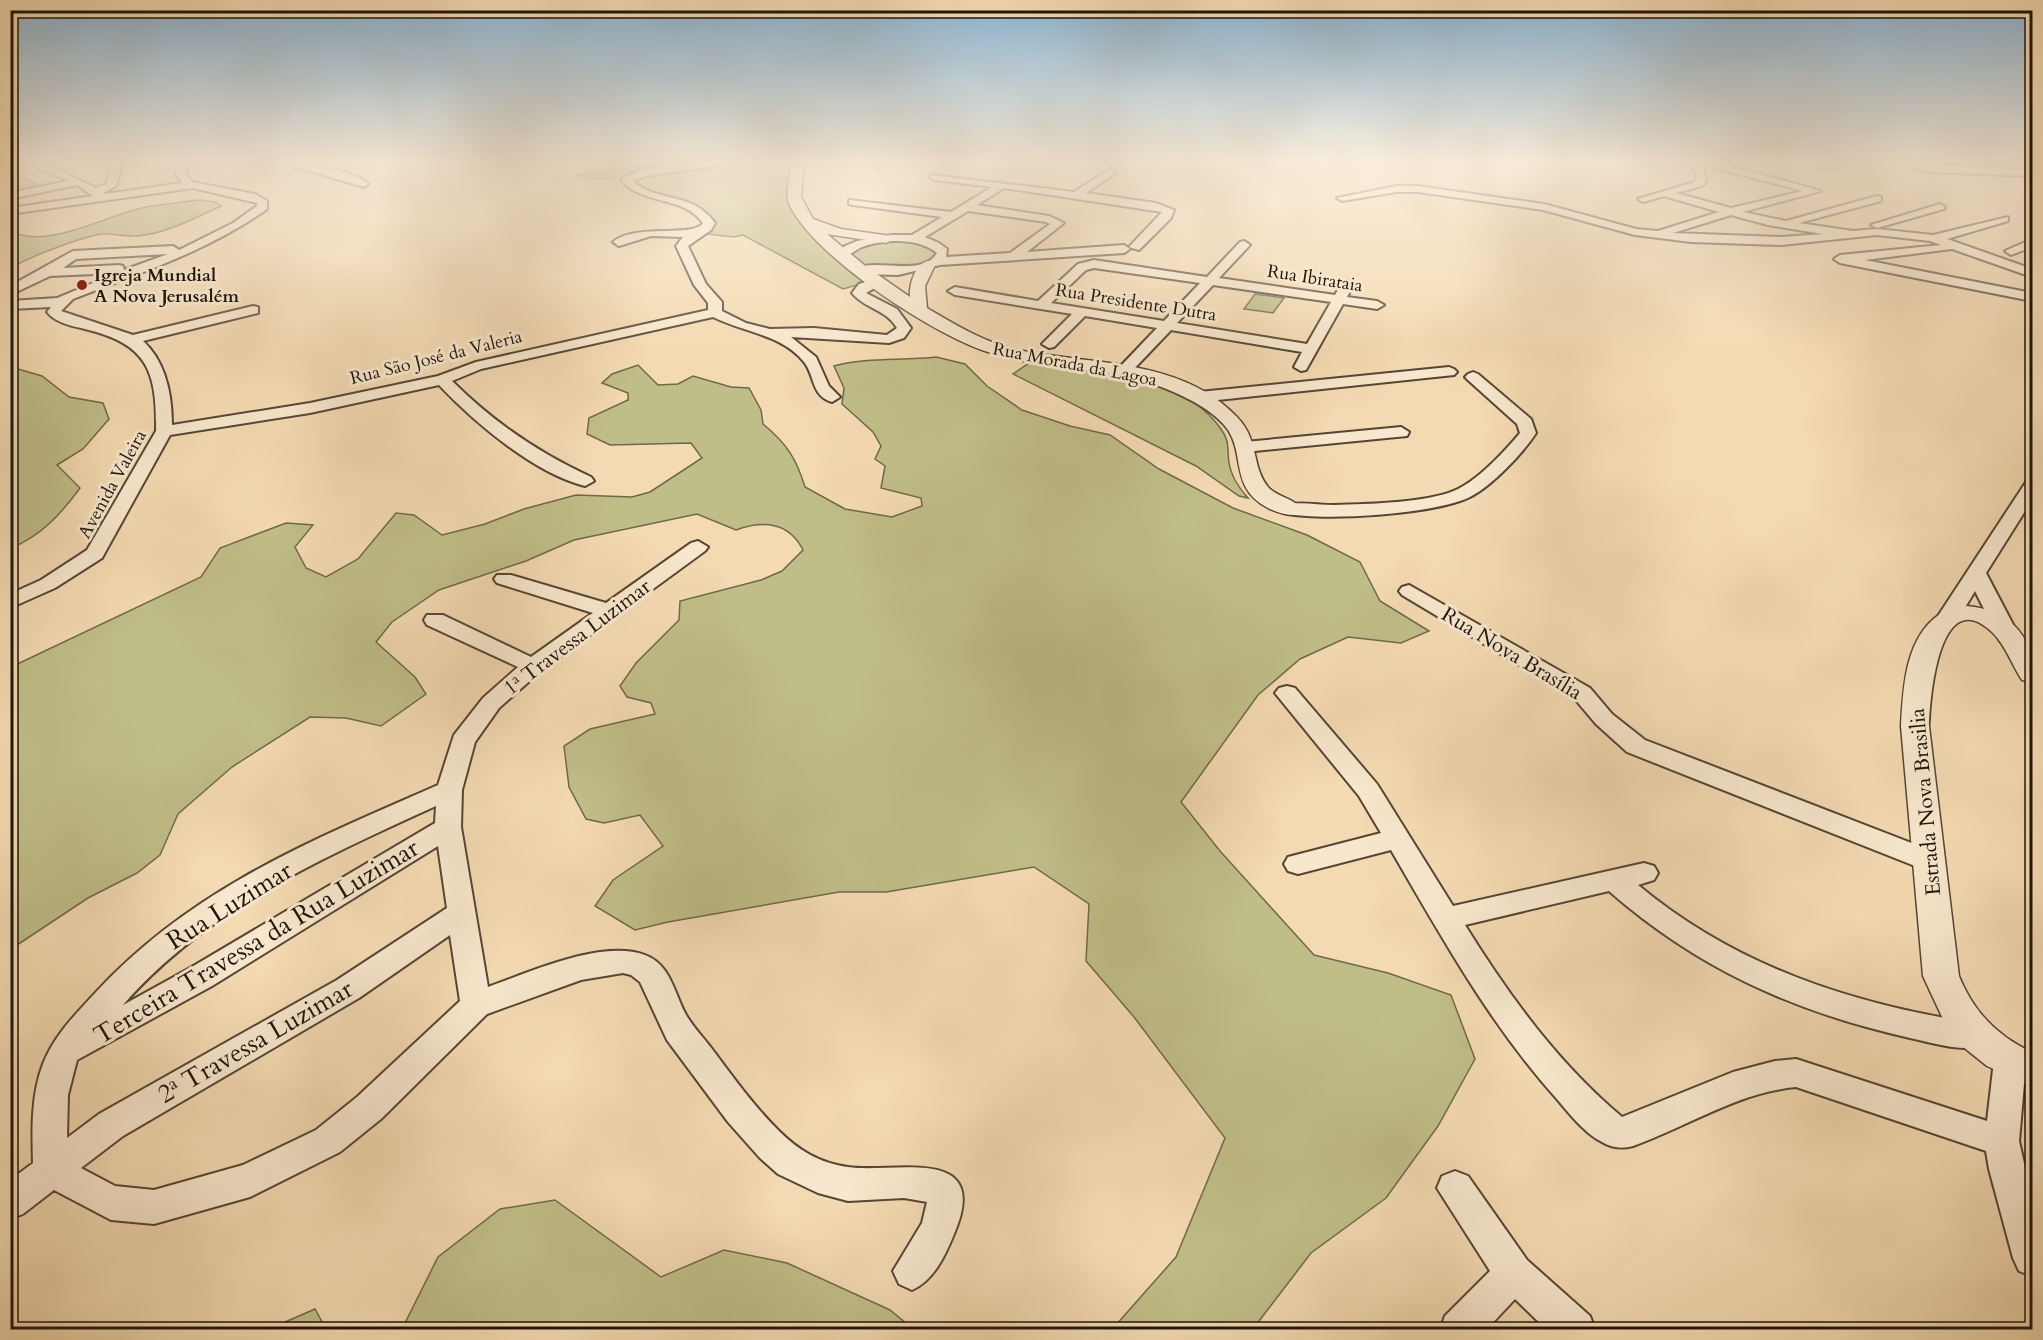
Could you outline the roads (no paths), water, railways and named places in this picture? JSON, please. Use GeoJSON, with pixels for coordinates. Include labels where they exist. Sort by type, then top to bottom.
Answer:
{"type":"FeatureCollection","features":[{"type":"Feature","properties":{"kind":"street"},"geometry":{"type":"LineString","coordinates":[[10,305],[60,302],[79,290],[189,250],[233,226]]}},
{"type":"Feature","properties":{"kind":"street"},"geometry":{"type":"LineString","coordinates":[[708,226],[685,241],[684,252],[700,285],[715,302],[715,313],[741,326],[777,333],[828,333],[880,340],[896,337],[904,328],[895,312],[860,296],[864,287],[879,282]]}},
{"type":"Feature","properties":{"kind":"street","name":"Rua Morada da Lagoa"},"geometry":{"type":"LineString","coordinates":[[812,226],[841,255],[960,335],[996,350],[1031,358],[1124,371],[1172,384],[1199,397],[1233,424],[1245,447],[1255,484],[1263,498],[1290,509],[1306,512],[1341,510],[1449,498],[1467,491],[1528,433],[1525,422],[1473,377],[1478,375],[1480,370],[1464,364],[1447,367],[1449,372],[1199,397]]}},
{"type":"Feature","properties":{"kind":"street"},"geometry":{"type":"LineString","coordinates":[[818,226],[838,233],[914,239],[940,248],[942,252],[917,286],[919,309]]}},
{"type":"Feature","properties":{"kind":"street"},"geometry":{"type":"LineString","coordinates":[[914,239],[935,226]]}},
{"type":"Feature","properties":{"kind":"street"},"geometry":{"type":"LineString","coordinates":[[1012,258],[1055,226]]}},
{"type":"Feature","properties":{"kind":"street"},"geometry":{"type":"LineString","coordinates":[[862,270],[898,271],[933,263],[1130,248],[1156,226]]}},
{"type":"Feature","properties":{"kind":"street"},"geometry":{"type":"LineString","coordinates":[[1605,226],[1653,235],[1729,240],[1799,240],[1853,236],[1870,232],[1902,234],[1932,238],[2032,273]]}},
{"type":"Feature","properties":{"kind":"street"},"geometry":{"type":"LineString","coordinates":[[1653,235],[1685,226]]}},
{"type":"Feature","properties":{"kind":"street"},"geometry":{"type":"LineString","coordinates":[[1729,240],[1779,226]]}},
{"type":"Feature","properties":{"kind":"street"},"geometry":{"type":"LineString","coordinates":[[1793,226],[1853,236]]}},
{"type":"Feature","properties":{"kind":"street"},"geometry":{"type":"LineString","coordinates":[[1870,232],[1871,228],[1877,226]]}},
{"type":"Feature","properties":{"kind":"street"},"geometry":{"type":"LineString","coordinates":[[1932,238],[1959,234],[1984,226]]}},
{"type":"Feature","properties":{"kind":"street"},"geometry":{"type":"LineString","coordinates":[[619,242],[651,233],[696,234]]}},
{"type":"Feature","properties":{"kind":"street"},"geometry":{"type":"LineString","coordinates":[[1959,234],[1979,241]]}},
{"type":"Feature","properties":{"kind":"street"},"geometry":{"type":"LineString","coordinates":[[841,255],[856,244],[886,238]]}},
{"type":"Feature","properties":{"kind":"street"},"geometry":{"type":"LineString","coordinates":[[107,244],[205,241]]}},
{"type":"Feature","properties":{"kind":"street"},"geometry":{"type":"LineString","coordinates":[[2032,243],[2006,249],[2032,258]]}},
{"type":"Feature","properties":{"kind":"street"},"geometry":{"type":"LineString","coordinates":[[1124,371],[1244,245]]}},
{"type":"Feature","properties":{"kind":"street"},"geometry":{"type":"LineString","coordinates":[[1954,247],[1840,259],[2032,297]]}},
{"type":"Feature","properties":{"kind":"street"},"geometry":{"type":"LineString","coordinates":[[10,291],[48,272],[69,256],[89,252],[189,250]]}},
{"type":"Feature","properties":{"kind":"street"},"geometry":{"type":"LineString","coordinates":[[1960,263],[1995,261]]}},
{"type":"Feature","properties":{"kind":"street"},"geometry":{"type":"LineString","coordinates":[[1881,267],[1933,263]]}},
{"type":"Feature","properties":{"kind":"street","name":"Rua Ibirataia"},"geometry":{"type":"LineString","coordinates":[[1041,305],[1082,267],[1099,265],[1377,305]]}},
{"type":"Feature","properties":{"kind":"street"},"geometry":{"type":"LineString","coordinates":[[48,272],[142,268]]}},
{"type":"Feature","properties":{"kind":"street"},"geometry":{"type":"LineString","coordinates":[[1301,367],[1348,284]]}},
{"type":"Feature","properties":{"kind":"street"},"geometry":{"type":"LineString","coordinates":[[2006,291],[2032,289]]}},
{"type":"Feature","properties":{"kind":"street","name":"Rua Presidente Dutra"},"geometry":{"type":"LineString","coordinates":[[955,291],[1311,349]]}},
{"type":"Feature","properties":{"kind":"street","name":"Avenida Valeira"},"geometry":{"type":"LineString","coordinates":[[10,602],[56,580],[95,554],[164,431],[165,414],[153,366],[140,346],[131,340],[58,315],[54,312],[60,302]]}},
{"type":"Feature","properties":{"kind":"street"},"geometry":{"type":"LineString","coordinates":[[131,340],[253,310]]}},
{"type":"Feature","properties":{"kind":"street","name":"Rua Morada da Lagoa"},"geometry":{"type":"LineString","coordinates":[[1049,344],[1083,311]]}},
{"type":"Feature","properties":{"kind":"street","name":"Rua São José da Valeria"},"geometry":{"type":"LineString","coordinates":[[164,431],[295,411],[442,380],[464,368],[715,313]]}},
{"type":"Feature","properties":{"kind":"street"},"geometry":{"type":"LineString","coordinates":[[777,333],[811,360],[822,388],[832,397]]}},
{"type":"Feature","properties":{"kind":"street"},"geometry":{"type":"LineString","coordinates":[[442,380],[481,418],[513,443],[547,464],[585,481]]}},
{"type":"Feature","properties":{"kind":"street"},"geometry":{"type":"LineString","coordinates":[[1245,447],[1401,432]]}},
{"type":"Feature","properties":{"kind":"street","name":"Estrada Nova Brasilia"},"geometry":{"type":"LineString","coordinates":[[1975,1036],[1948,995],[1941,976],[1925,803],[1917,755],[1916,701],[1926,648],[1977,574],[2032,486]]}},
{"type":"Feature","properties":{"kind":"street","name":"1ª Travessa Luzimar"},"geometry":{"type":"LineString","coordinates":[[476,1005],[448,827],[449,790],[463,741],[477,720],[533,666],[698,547]]}},
{"type":"Feature","properties":{"kind":"street"},"geometry":{"type":"LineString","coordinates":[[1977,574],[2008,636],[2032,674]]}},
{"type":"Feature","properties":{"kind":"street"},"geometry":{"type":"LineString","coordinates":[[504,579],[609,611]]}},
{"type":"Feature","properties":{"kind":"street","name":"Rua Nova Brasília"},"geometry":{"type":"LineString","coordinates":[[1409,591],[1582,693],[1604,719],[1636,746],[1930,861]]}},
{"type":"Feature","properties":{"kind":"street"},"geometry":{"type":"LineString","coordinates":[[1947,619],[1966,614],[1983,617],[2000,627],[2008,636]]}},
{"type":"Feature","properties":{"kind":"street"},"geometry":{"type":"LineString","coordinates":[[435,620],[533,666]]}},
{"type":"Feature","properties":{"kind":"street"},"geometry":{"type":"LineString","coordinates":[[1287,693],[1368,790],[1491,993],[1567,1087],[1613,1131],[1623,1133],[1633,1131],[1748,1080],[1772,1074],[1796,1073],[2002,1141]]}},
{"type":"Feature","properties":{"kind":"street","name":"Rua Luzimar"},"geometry":{"type":"LineString","coordinates":[[51,1170],[49,1135],[54,1087],[64,1053],[144,961],[194,921],[228,899],[340,839],[449,790]]}},
{"type":"Feature","properties":{"kind":"street","name":"Terceira Travessa da Rua Luzimar"},"geometry":{"type":"LineString","coordinates":[[64,1053],[201,977],[448,827]]}},
{"type":"Feature","properties":{"kind":"street"},"geometry":{"type":"LineString","coordinates":[[1298,864],[1399,838]]}},
{"type":"Feature","properties":{"kind":"street"},"geometry":{"type":"LineString","coordinates":[[1447,918],[1644,873]]}},
{"type":"Feature","properties":{"kind":"street"},"geometry":{"type":"LineString","coordinates":[[1615,881],[1637,903],[1685,938],[1718,957],[1874,1018],[1928,1030],[1975,1036],[2021,1066],[2002,1141],[2006,1169],[2032,1258]]}},
{"type":"Feature","properties":{"kind":"street","name":"2ª Travessa Luzimar"},"geometry":{"type":"LineString","coordinates":[[51,1170],[111,1125],[348,989],[461,913]]}},
{"type":"Feature","properties":{"kind":"street"},"geometry":{"type":"LineString","coordinates":[[10,1202],[51,1170],[111,1203],[154,1207],[182,1201],[250,1180],[293,1161],[342,1131],[476,1005],[596,966],[619,961],[634,962],[642,966],[656,981],[680,1034],[733,1102],[780,1155],[794,1166],[810,1173],[857,1185],[922,1182],[940,1188],[945,1195],[942,1224],[932,1244],[912,1271]]}},
{"type":"Feature","properties":{"kind":"street"},"geometry":{"type":"LineString","coordinates":[[1455,1188],[1514,1273],[1576,1329]]}},
{"type":"Feature","properties":{"kind":"street"},"geometry":{"type":"LineString","coordinates":[[1459,1329],[1514,1273]]}},
{"type":"Feature","properties":{"kind":"place","name":"Igreja Mundial A Nova Jerusalém"},"geometry":{"type":"Point","coordinates":[82,285]}}]}
